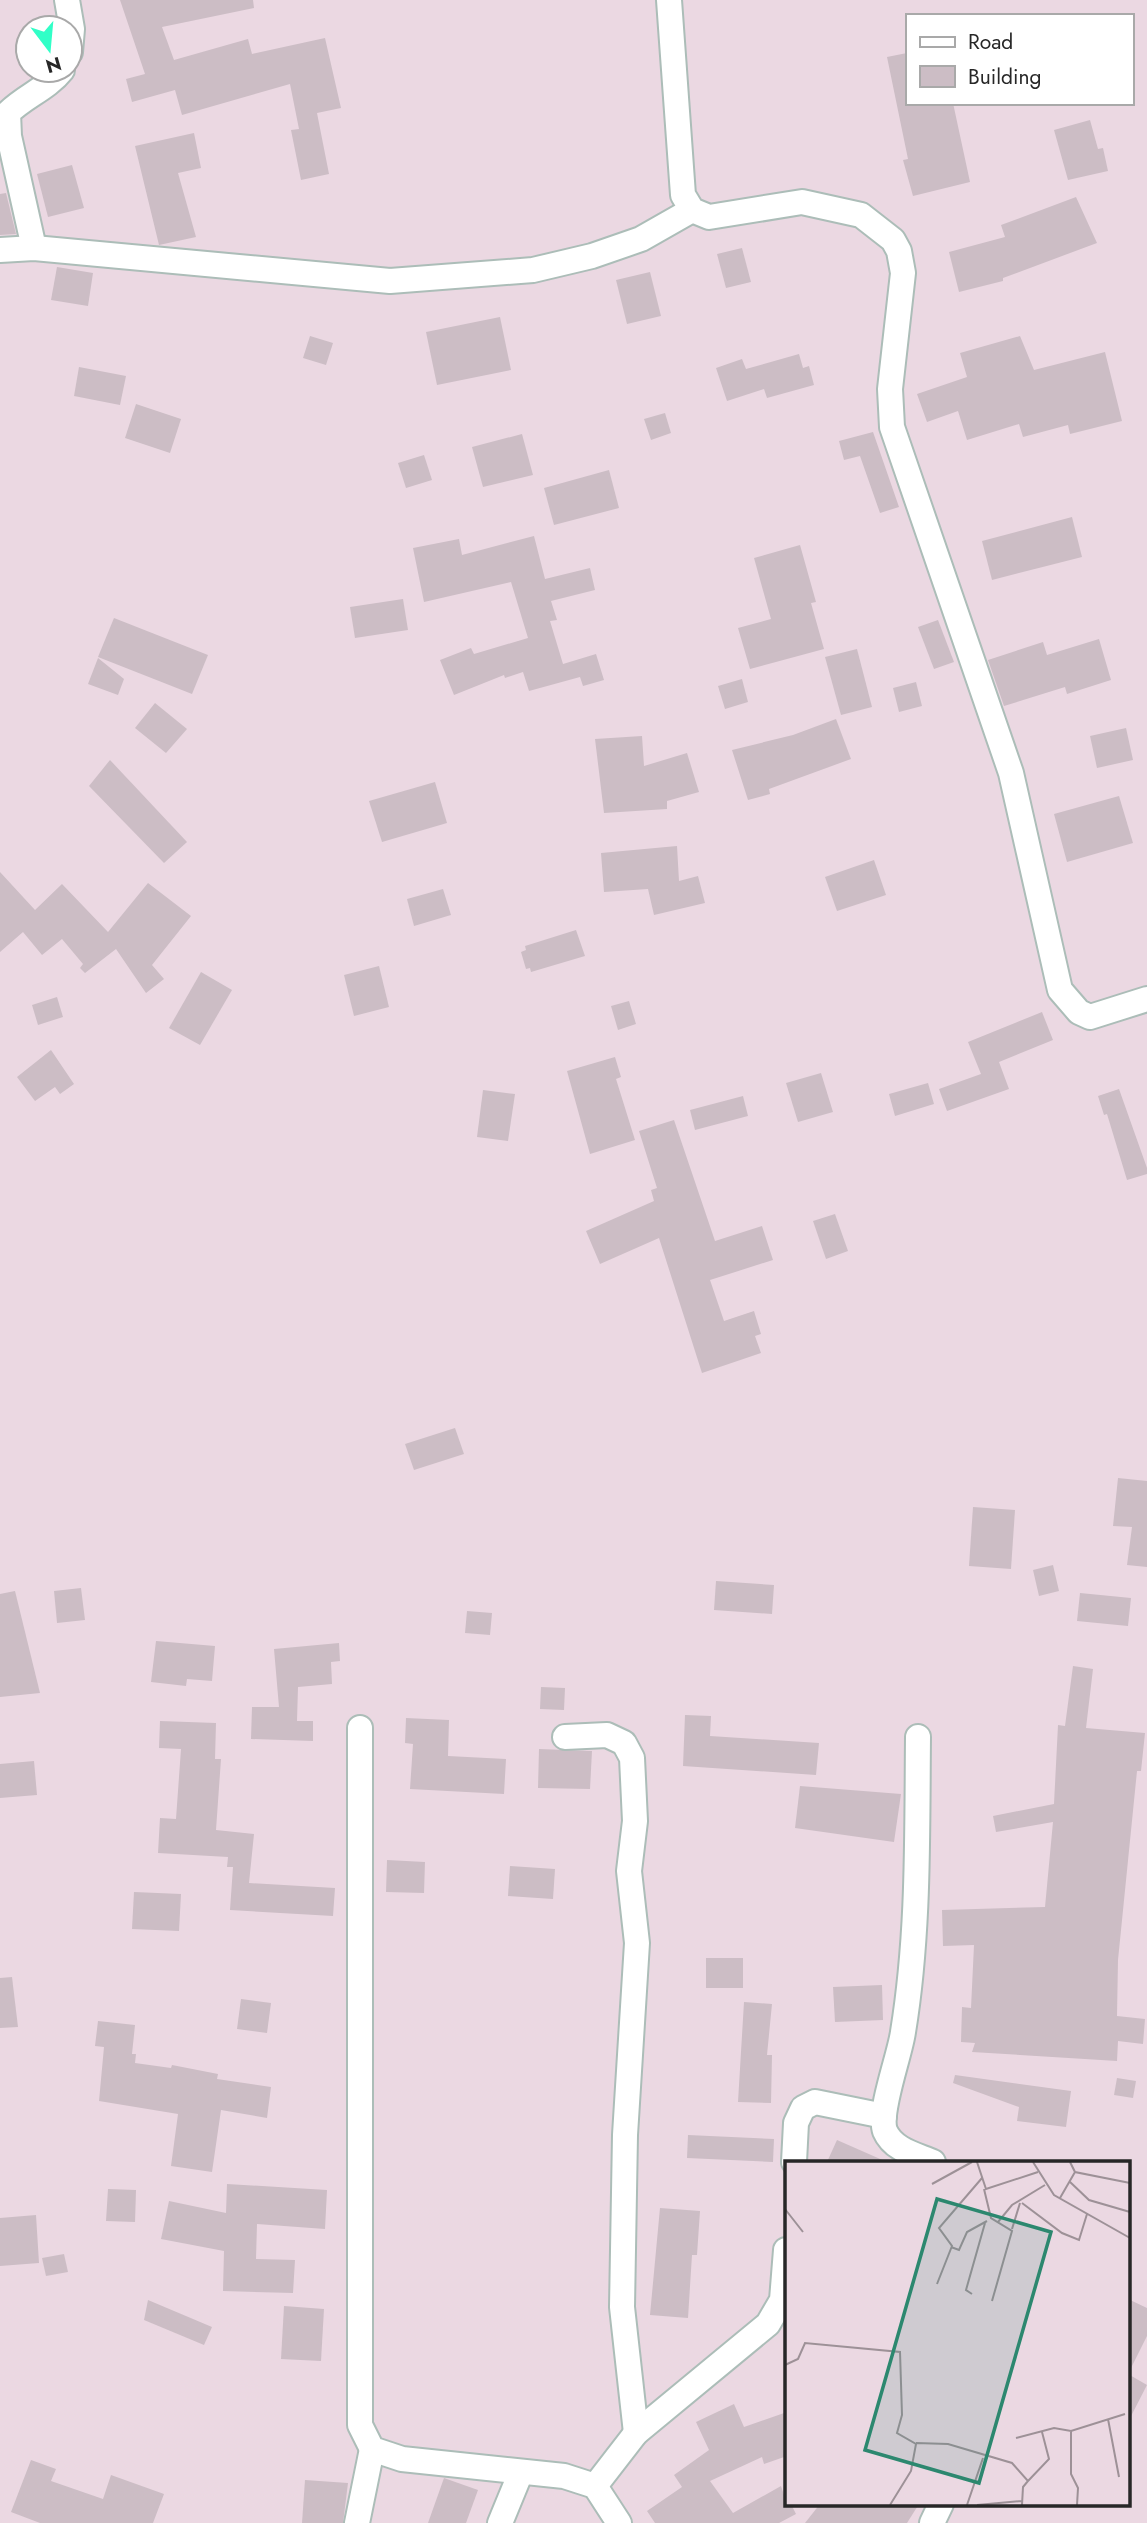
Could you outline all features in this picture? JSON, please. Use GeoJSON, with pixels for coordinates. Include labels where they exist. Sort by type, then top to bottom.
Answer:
{"type":"FeatureCollection","features":[{"type":"Feature","properties":{"kind":"street"},"geometry":{"type":"LineString","coordinates":[[669,0],[683,195],[692,210],[709,217],[802,202],[861,215],[893,240],[899,251],[904,273],[890,388],[892,427],[1011,773],[1060,990],[1079,1012],[1090,1017],[1147,999]]}},
{"type":"Feature","properties":{"kind":"street"},"geometry":{"type":"LineString","coordinates":[[34,248],[9,136],[8,113],[18,103],[50,84]]}},
{"type":"Feature","properties":{"kind":"street"},"geometry":{"type":"LineString","coordinates":[[0,250],[34,248],[390,281],[533,270],[580,259],[641,239],[692,210]]}},
{"type":"Feature","properties":{"kind":"street"},"geometry":{"type":"LineString","coordinates":[[356,2523],[372,2449],[360,2425],[360,1728]]}},
{"type":"Feature","properties":{"kind":"street"},"geometry":{"type":"LineString","coordinates":[[565,1737],[607,1734],[624,1743],[632,1758],[635,1821],[629,1871],[636,1943],[625,2135],[622,2307],[636,2433]]}},
{"type":"Feature","properties":{"kind":"street"},"geometry":{"type":"LineString","coordinates":[[918,1737],[915,1949],[903,2035],[884,2116],[885,2130],[894,2145],[931,2161]]}},
{"type":"Feature","properties":{"kind":"street"},"geometry":{"type":"LineString","coordinates":[[794,2161],[796,2123],[803,2108],[815,2102],[884,2116]]}},
{"type":"Feature","properties":{"kind":"street"},"geometry":{"type":"LineString","coordinates":[[595,2486],[636,2433],[768,2324],[782,2300],[785,2262]]}},
{"type":"Feature","properties":{"kind":"street"},"geometry":{"type":"LineString","coordinates":[[372,2449],[401,2459],[564,2476],[595,2486],[619,2523]]}},
{"type":"Feature","properties":{"kind":"street"},"geometry":{"type":"LineString","coordinates":[[500,2523],[520,2472]]}},
{"type":"Feature","properties":{"kind":"street"},"geometry":{"type":"LineString","coordinates":[[932,2523],[940,2506]]}},
{"type":"Feature","properties":{"kind":"building"},"geometry":{"type":"Polygon","coordinates":[[[120,0],[253,0],[254,8],[162,27],[174,60],[248,39],[252,54],[325,38],[341,108],[317,113],[329,174],[301,180],[291,130],[299,129],[290,84],[182,115],[175,90],[132,102],[126,79],[145,74],[120,0]]]}},
{"type":"Feature","properties":{"kind":"building"},"geometry":{"type":"Polygon","coordinates":[[[906,53],[906,105],[953,105],[970,182],[913,196],[903,160],[908,159],[887,57],[906,53]]]}},
{"type":"Feature","properties":{"kind":"building"},"geometry":{"type":"Polygon","coordinates":[[[1090,120],[1098,149],[1103,148],[1108,171],[1068,180],[1054,130],[1090,120]]]}},
{"type":"Feature","properties":{"kind":"building"},"geometry":{"type":"Polygon","coordinates":[[[194,133],[201,168],[178,173],[196,237],[159,245],[135,146],[194,133]]]}},
{"type":"Feature","properties":{"kind":"building"},"geometry":{"type":"Polygon","coordinates":[[[72,165],[84,208],[48,217],[37,174],[72,165]]]}},
{"type":"Feature","properties":{"kind":"building"},"geometry":{"type":"Polygon","coordinates":[[[6,193],[16,234],[0,235],[0,194],[6,193]]]}},
{"type":"Feature","properties":{"kind":"building"},"geometry":{"type":"Polygon","coordinates":[[[1076,197],[1097,243],[1003,278],[1003,281],[959,292],[949,252],[1005,237],[1001,225],[1076,197]]]}},
{"type":"Feature","properties":{"kind":"building"},"geometry":{"type":"Polygon","coordinates":[[[742,248],[751,282],[726,288],[717,254],[742,248]]]}},
{"type":"Feature","properties":{"kind":"building"},"geometry":{"type":"Polygon","coordinates":[[[57,267],[93,273],[88,306],[51,300],[57,267]]]}},
{"type":"Feature","properties":{"kind":"building"},"geometry":{"type":"Polygon","coordinates":[[[650,272],[661,316],[627,324],[616,280],[650,272]]]}},
{"type":"Feature","properties":{"kind":"building"},"geometry":{"type":"Polygon","coordinates":[[[500,317],[511,370],[437,385],[426,332],[500,317]]]}},
{"type":"Feature","properties":{"kind":"building"},"geometry":{"type":"Polygon","coordinates":[[[310,336],[333,343],[326,365],[303,358],[310,336]]]}},
{"type":"Feature","properties":{"kind":"building"},"geometry":{"type":"Polygon","coordinates":[[[1020,336],[1034,370],[1105,352],[1122,421],[1070,434],[1068,425],[1023,437],[1019,424],[967,440],[958,411],[927,422],[917,394],[967,377],[960,353],[1020,336]]]}},
{"type":"Feature","properties":{"kind":"building"},"geometry":{"type":"Polygon","coordinates":[[[799,354],[803,368],[809,366],[814,385],[767,398],[764,389],[727,401],[716,368],[742,359],[746,369],[799,354]]]}},
{"type":"Feature","properties":{"kind":"building"},"geometry":{"type":"Polygon","coordinates":[[[79,367],[126,376],[120,405],[74,396],[79,367]]]}},
{"type":"Feature","properties":{"kind":"building"},"geometry":{"type":"Polygon","coordinates":[[[136,404],[181,419],[170,453],[125,438],[136,404]]]}},
{"type":"Feature","properties":{"kind":"building"},"geometry":{"type":"Polygon","coordinates":[[[665,413],[671,433],[651,440],[644,419],[665,413]]]}},
{"type":"Feature","properties":{"kind":"building"},"geometry":{"type":"Polygon","coordinates":[[[873,432],[899,507],[880,513],[860,456],[844,460],[839,441],[873,432]]]}},
{"type":"Feature","properties":{"kind":"building"},"geometry":{"type":"Polygon","coordinates":[[[522,434],[533,475],[483,487],[472,447],[522,434]]]}},
{"type":"Feature","properties":{"kind":"building"},"geometry":{"type":"Polygon","coordinates":[[[424,455],[432,480],[406,488],[398,463],[424,455]]]}},
{"type":"Feature","properties":{"kind":"building"},"geometry":{"type":"Polygon","coordinates":[[[609,470],[619,508],[554,525],[544,488],[609,470]]]}},
{"type":"Feature","properties":{"kind":"building"},"geometry":{"type":"Polygon","coordinates":[[[1072,517],[1082,557],[992,580],[982,541],[1072,517]]]}},
{"type":"Feature","properties":{"kind":"building"},"geometry":{"type":"Polygon","coordinates":[[[534,536],[545,579],[590,568],[595,590],[551,601],[557,620],[550,621],[563,664],[596,654],[604,680],[583,686],[580,677],[529,691],[523,672],[505,678],[504,675],[454,695],[440,660],[471,648],[474,654],[528,638],[511,582],[424,602],[413,548],[459,539],[462,555],[534,536]]]}},
{"type":"Feature","properties":{"kind":"building"},"geometry":{"type":"Polygon","coordinates":[[[800,545],[816,602],[811,603],[824,649],[750,669],[738,628],[771,619],[754,558],[800,545]]]}},
{"type":"Feature","properties":{"kind":"building"},"geometry":{"type":"Polygon","coordinates":[[[403,599],[408,630],[355,638],[350,607],[403,599]]]}},
{"type":"Feature","properties":{"kind":"building"},"geometry":{"type":"Polygon","coordinates":[[[114,618],[208,655],[192,694],[98,657],[114,618]]]}},
{"type":"Feature","properties":{"kind":"building"},"geometry":{"type":"Polygon","coordinates":[[[938,620],[954,662],[934,669],[918,627],[938,620]]]}},
{"type":"Feature","properties":{"kind":"building"},"geometry":{"type":"Polygon","coordinates":[[[1099,639],[1111,680],[1067,694],[1065,687],[1004,706],[988,660],[1043,642],[1047,655],[1099,639]]]}},
{"type":"Feature","properties":{"kind":"building"},"geometry":{"type":"Polygon","coordinates":[[[857,649],[872,707],[841,715],[825,657],[857,649]]]}},
{"type":"Feature","properties":{"kind":"building"},"geometry":{"type":"Polygon","coordinates":[[[98,658],[124,679],[118,695],[88,684],[98,658]]]}},
{"type":"Feature","properties":{"kind":"building"},"geometry":{"type":"Polygon","coordinates":[[[742,679],[748,702],[725,709],[718,686],[742,679]]]}},
{"type":"Feature","properties":{"kind":"building"},"geometry":{"type":"Polygon","coordinates":[[[916,682],[922,706],[899,712],[893,688],[916,682]]]}},
{"type":"Feature","properties":{"kind":"building"},"geometry":{"type":"Polygon","coordinates":[[[155,703],[187,729],[166,753],[135,728],[155,703]]]}},
{"type":"Feature","properties":{"kind":"building"},"geometry":{"type":"Polygon","coordinates":[[[836,719],[851,759],[769,789],[770,794],[748,800],[732,750],[793,735],[836,719]]]}},
{"type":"Feature","properties":{"kind":"building"},"geometry":{"type":"Polygon","coordinates":[[[1126,728],[1133,760],[1097,768],[1090,736],[1126,728]]]}},
{"type":"Feature","properties":{"kind":"building"},"geometry":{"type":"Polygon","coordinates":[[[642,736],[644,766],[687,753],[699,792],[667,801],[667,809],[604,813],[595,739],[642,736]]]}},
{"type":"Feature","properties":{"kind":"building"},"geometry":{"type":"Polygon","coordinates":[[[110,760],[187,842],[164,863],[89,786],[110,760]]]}},
{"type":"Feature","properties":{"kind":"building"},"geometry":{"type":"Polygon","coordinates":[[[435,782],[447,823],[382,842],[369,801],[435,782]]]}},
{"type":"Feature","properties":{"kind":"building"},"geometry":{"type":"Polygon","coordinates":[[[1119,796],[1133,843],[1067,862],[1054,814],[1119,796]]]}},
{"type":"Feature","properties":{"kind":"building"},"geometry":{"type":"Polygon","coordinates":[[[677,846],[679,881],[698,876],[705,903],[654,915],[648,889],[604,892],[601,853],[677,846]]]}},
{"type":"Feature","properties":{"kind":"building"},"geometry":{"type":"Polygon","coordinates":[[[874,860],[886,895],[837,911],[825,877],[874,860]]]}},
{"type":"Feature","properties":{"kind":"building"},"geometry":{"type":"Polygon","coordinates":[[[0,872],[35,910],[62,884],[108,932],[148,883],[191,916],[152,965],[164,979],[146,993],[116,949],[85,973],[80,968],[83,964],[62,939],[42,955],[23,932],[0,952],[0,872]]]}},
{"type":"Feature","properties":{"kind":"building"},"geometry":{"type":"Polygon","coordinates":[[[443,889],[451,915],[414,926],[407,899],[443,889]]]}},
{"type":"Feature","properties":{"kind":"building"},"geometry":{"type":"Polygon","coordinates":[[[576,930],[585,956],[531,972],[530,968],[526,969],[521,952],[526,950],[525,946],[576,930]]]}},
{"type":"Feature","properties":{"kind":"building"},"geometry":{"type":"Polygon","coordinates":[[[379,966],[389,1007],[354,1016],[344,975],[379,966]]]}},
{"type":"Feature","properties":{"kind":"building"},"geometry":{"type":"Polygon","coordinates":[[[201,972],[232,990],[200,1045],[169,1028],[201,972]]]}},
{"type":"Feature","properties":{"kind":"building"},"geometry":{"type":"Polygon","coordinates":[[[57,997],[63,1017],[38,1025],[32,1005],[57,997]]]}},
{"type":"Feature","properties":{"kind":"building"},"geometry":{"type":"Polygon","coordinates":[[[629,1001],[636,1024],[618,1030],[611,1006],[629,1001]]]}},
{"type":"Feature","properties":{"kind":"building"},"geometry":{"type":"Polygon","coordinates":[[[1042,1012],[1053,1040],[999,1062],[1009,1089],[947,1111],[939,1089],[981,1074],[968,1042],[1042,1012]]]}},
{"type":"Feature","properties":{"kind":"building"},"geometry":{"type":"Polygon","coordinates":[[[51,1050],[74,1084],[60,1094],[55,1087],[35,1101],[17,1077],[51,1050]]]}},
{"type":"Feature","properties":{"kind":"building"},"geometry":{"type":"Polygon","coordinates":[[[615,1057],[621,1077],[616,1079],[635,1140],[590,1154],[567,1071],[615,1057]]]}},
{"type":"Feature","properties":{"kind":"building"},"geometry":{"type":"Polygon","coordinates":[[[821,1073],[833,1112],[798,1122],[786,1083],[821,1073]]]}},
{"type":"Feature","properties":{"kind":"building"},"geometry":{"type":"Polygon","coordinates":[[[928,1083],[934,1104],[895,1116],[889,1094],[928,1083]]]}},
{"type":"Feature","properties":{"kind":"building"},"geometry":{"type":"Polygon","coordinates":[[[1119,1089],[1147,1168],[1147,1174],[1127,1180],[1107,1114],[1104,1115],[1098,1096],[1119,1089]]]}},
{"type":"Feature","properties":{"kind":"building"},"geometry":{"type":"Polygon","coordinates":[[[483,1090],[515,1094],[508,1141],[477,1137],[483,1090]]]}},
{"type":"Feature","properties":{"kind":"building"},"geometry":{"type":"Polygon","coordinates":[[[743,1096],[748,1116],[695,1130],[690,1110],[743,1096]]]}},
{"type":"Feature","properties":{"kind":"building"},"geometry":{"type":"Polygon","coordinates":[[[674,1120],[715,1241],[762,1226],[773,1260],[710,1280],[724,1321],[754,1311],[761,1334],[755,1336],[761,1353],[702,1373],[659,1238],[600,1264],[586,1231],[654,1201],[651,1190],[657,1188],[639,1131],[674,1120]]]}},
{"type":"Feature","properties":{"kind":"building"},"geometry":{"type":"Polygon","coordinates":[[[835,1214],[848,1251],[826,1259],[813,1221],[835,1214]]]}},
{"type":"Feature","properties":{"kind":"building"},"geometry":{"type":"Polygon","coordinates":[[[455,1428],[464,1454],[414,1470],[405,1444],[455,1428]]]}},
{"type":"Feature","properties":{"kind":"building"},"geometry":{"type":"Polygon","coordinates":[[[1118,1478],[1147,1481],[1147,1567],[1127,1565],[1132,1527],[1113,1526],[1118,1478]]]}},
{"type":"Feature","properties":{"kind":"building"},"geometry":{"type":"Polygon","coordinates":[[[973,1507],[1015,1510],[1011,1569],[969,1566],[973,1507]]]}},
{"type":"Feature","properties":{"kind":"building"},"geometry":{"type":"Polygon","coordinates":[[[1053,1565],[1059,1591],[1039,1596],[1033,1570],[1053,1565]]]}},
{"type":"Feature","properties":{"kind":"building"},"geometry":{"type":"Polygon","coordinates":[[[716,1581],[774,1585],[772,1614],[714,1610],[716,1581]]]}},
{"type":"Feature","properties":{"kind":"building"},"geometry":{"type":"Polygon","coordinates":[[[81,1588],[85,1620],[57,1623],[54,1591],[81,1588]]]}},
{"type":"Feature","properties":{"kind":"building"},"geometry":{"type":"Polygon","coordinates":[[[15,1591],[40,1693],[0,1697],[0,1594],[15,1591]]]}},
{"type":"Feature","properties":{"kind":"building"},"geometry":{"type":"Polygon","coordinates":[[[1080,1593],[1131,1598],[1128,1626],[1077,1621],[1080,1593]]]}},
{"type":"Feature","properties":{"kind":"building"},"geometry":{"type":"Polygon","coordinates":[[[467,1611],[492,1613],[490,1635],[465,1633],[467,1611]]]}},
{"type":"Feature","properties":{"kind":"building"},"geometry":{"type":"Polygon","coordinates":[[[156,1641],[215,1646],[212,1681],[187,1679],[186,1686],[151,1682],[156,1641]]]}},
{"type":"Feature","properties":{"kind":"building"},"geometry":{"type":"Polygon","coordinates":[[[339,1643],[340,1661],[331,1662],[332,1684],[298,1687],[297,1721],[313,1721],[313,1741],[251,1739],[252,1707],[279,1707],[274,1649],[339,1643]]]}},
{"type":"Feature","properties":{"kind":"building"},"geometry":{"type":"Polygon","coordinates":[[[1073,1666],[1093,1669],[1086,1728],[1145,1733],[1141,1771],[1137,1771],[1118,1960],[1117,2016],[1145,2019],[1143,2044],[1118,2041],[1117,2061],[972,2052],[975,2043],[961,2042],[962,2007],[971,2008],[974,1945],[943,1946],[942,1910],[1045,1907],[1053,1822],[996,1832],[993,1816],[1054,1804],[1058,1725],[1065,1726],[1073,1666]]]}},
{"type":"Feature","properties":{"kind":"building"},"geometry":{"type":"Polygon","coordinates":[[[541,1687],[565,1688],[564,1710],[540,1709],[541,1687]]]}},
{"type":"Feature","properties":{"kind":"building"},"geometry":{"type":"Polygon","coordinates":[[[685,1715],[711,1716],[710,1736],[819,1743],[816,1775],[683,1766],[685,1715]]]}},
{"type":"Feature","properties":{"kind":"building"},"geometry":{"type":"Polygon","coordinates":[[[406,1718],[449,1720],[448,1756],[506,1759],[504,1794],[410,1789],[413,1744],[405,1743],[406,1718]]]}},
{"type":"Feature","properties":{"kind":"building"},"geometry":{"type":"Polygon","coordinates":[[[160,1721],[216,1723],[215,1759],[221,1759],[216,1830],[254,1834],[249,1883],[335,1888],[333,1916],[230,1910],[233,1867],[227,1867],[228,1857],[158,1853],[160,1818],[176,1819],[181,1749],[159,1748],[160,1721]]]}},
{"type":"Feature","properties":{"kind":"building"},"geometry":{"type":"Polygon","coordinates":[[[539,1749],[592,1751],[590,1789],[538,1788],[539,1749]]]}},
{"type":"Feature","properties":{"kind":"building"},"geometry":{"type":"Polygon","coordinates":[[[34,1761],[37,1795],[0,1798],[0,1764],[34,1761]]]}},
{"type":"Feature","properties":{"kind":"building"},"geometry":{"type":"Polygon","coordinates":[[[800,1786],[901,1794],[894,1842],[795,1828],[800,1786]]]}},
{"type":"Feature","properties":{"kind":"building"},"geometry":{"type":"Polygon","coordinates":[[[387,1860],[425,1862],[424,1893],[386,1892],[387,1860]]]}},
{"type":"Feature","properties":{"kind":"building"},"geometry":{"type":"Polygon","coordinates":[[[510,1866],[555,1869],[553,1899],[508,1896],[510,1866]]]}},
{"type":"Feature","properties":{"kind":"building"},"geometry":{"type":"Polygon","coordinates":[[[134,1892],[181,1894],[179,1931],[132,1929],[134,1892]]]}},
{"type":"Feature","properties":{"kind":"building"},"geometry":{"type":"Polygon","coordinates":[[[706,1958],[743,1958],[743,1988],[706,1988],[706,1958]]]}},
{"type":"Feature","properties":{"kind":"building"},"geometry":{"type":"Polygon","coordinates":[[[12,1977],[18,2027],[0,2028],[0,1978],[12,1977]]]}},
{"type":"Feature","properties":{"kind":"building"},"geometry":{"type":"Polygon","coordinates":[[[882,1985],[883,2020],[835,2022],[833,1987],[882,1985]]]}},
{"type":"Feature","properties":{"kind":"building"},"geometry":{"type":"Polygon","coordinates":[[[241,1999],[271,2003],[267,2033],[237,2029],[241,1999]]]}},
{"type":"Feature","properties":{"kind":"building"},"geometry":{"type":"Polygon","coordinates":[[[744,2002],[772,2004],[767,2055],[772,2055],[771,2103],[738,2102],[744,2002]]]}},
{"type":"Feature","properties":{"kind":"building"},"geometry":{"type":"Polygon","coordinates":[[[98,2021],[135,2025],[132,2054],[136,2054],[135,2063],[171,2068],[172,2065],[218,2074],[217,2079],[271,2087],[267,2118],[221,2110],[212,2172],[171,2166],[178,2114],[99,2101],[104,2047],[95,2046],[98,2021]]]}},
{"type":"Feature","properties":{"kind":"building"},"geometry":{"type":"Polygon","coordinates":[[[955,2075],[1071,2091],[1066,2127],[1017,2121],[1019,2107],[953,2083],[955,2075]]]}},
{"type":"Feature","properties":{"kind":"building"},"geometry":{"type":"Polygon","coordinates":[[[1117,2078],[1136,2081],[1133,2098],[1114,2095],[1117,2078]]]}},
{"type":"Feature","properties":{"kind":"building"},"geometry":{"type":"Polygon","coordinates":[[[688,2135],[774,2139],[773,2162],[687,2158],[688,2135]]]}},
{"type":"Feature","properties":{"kind":"building"},"geometry":{"type":"Polygon","coordinates":[[[837,2140],[885,2161],[827,2161],[837,2140]]]}},
{"type":"Feature","properties":{"kind":"building"},"geometry":{"type":"Polygon","coordinates":[[[227,2184],[327,2190],[325,2229],[257,2224],[256,2259],[295,2260],[293,2293],[223,2291],[224,2251],[161,2239],[169,2201],[226,2213],[227,2184]]]}},
{"type":"Feature","properties":{"kind":"building"},"geometry":{"type":"Polygon","coordinates":[[[108,2189],[136,2190],[135,2222],[106,2221],[108,2189]]]}},
{"type":"Feature","properties":{"kind":"building"},"geometry":{"type":"Polygon","coordinates":[[[660,2208],[700,2211],[697,2255],[692,2255],[688,2318],[650,2315],[660,2208]]]}},
{"type":"Feature","properties":{"kind":"building"},"geometry":{"type":"Polygon","coordinates":[[[36,2215],[39,2263],[0,2266],[0,2218],[36,2215]]]}},
{"type":"Feature","properties":{"kind":"building"},"geometry":{"type":"Polygon","coordinates":[[[64,2254],[68,2272],[46,2276],[42,2258],[64,2254]]]}},
{"type":"Feature","properties":{"kind":"building"},"geometry":{"type":"Polygon","coordinates":[[[148,2300],[212,2327],[204,2345],[144,2320],[148,2300]]]}},
{"type":"Feature","properties":{"kind":"building"},"geometry":{"type":"Polygon","coordinates":[[[1130,2300],[1147,2308],[1147,2336],[1130,2370],[1130,2300]]]}},
{"type":"Feature","properties":{"kind":"building"},"geometry":{"type":"Polygon","coordinates":[[[284,2306],[324,2309],[321,2361],[281,2359],[284,2306]]]}},
{"type":"Feature","properties":{"kind":"building"},"geometry":{"type":"Polygon","coordinates":[[[1130,2375],[1147,2385],[1130,2418],[1130,2375]]]}},
{"type":"Feature","properties":{"kind":"building"},"geometry":{"type":"Polygon","coordinates":[[[734,2404],[744,2427],[785,2413],[785,2457],[764,2464],[762,2457],[710,2481],[733,2513],[781,2486],[785,2506],[792,2506],[796,2514],[779,2523],[655,2523],[647,2511],[682,2487],[674,2475],[709,2450],[696,2422],[734,2404]]]}},
{"type":"Feature","properties":{"kind":"building"},"geometry":{"type":"Polygon","coordinates":[[[31,2460],[56,2469],[51,2481],[103,2499],[111,2475],[164,2494],[153,2523],[40,2523],[11,2512],[31,2460]]]}},
{"type":"Feature","properties":{"kind":"building"},"geometry":{"type":"Polygon","coordinates":[[[444,2478],[478,2490],[466,2523],[428,2523],[444,2478]]]}},
{"type":"Feature","properties":{"kind":"building"},"geometry":{"type":"Polygon","coordinates":[[[305,2480],[348,2483],[343,2523],[302,2523],[305,2480]]]}},
{"type":"Feature","properties":{"kind":"building"},"geometry":{"type":"Polygon","coordinates":[[[818,2506],[918,2506],[907,2523],[805,2523],[818,2506]]]}}]}
